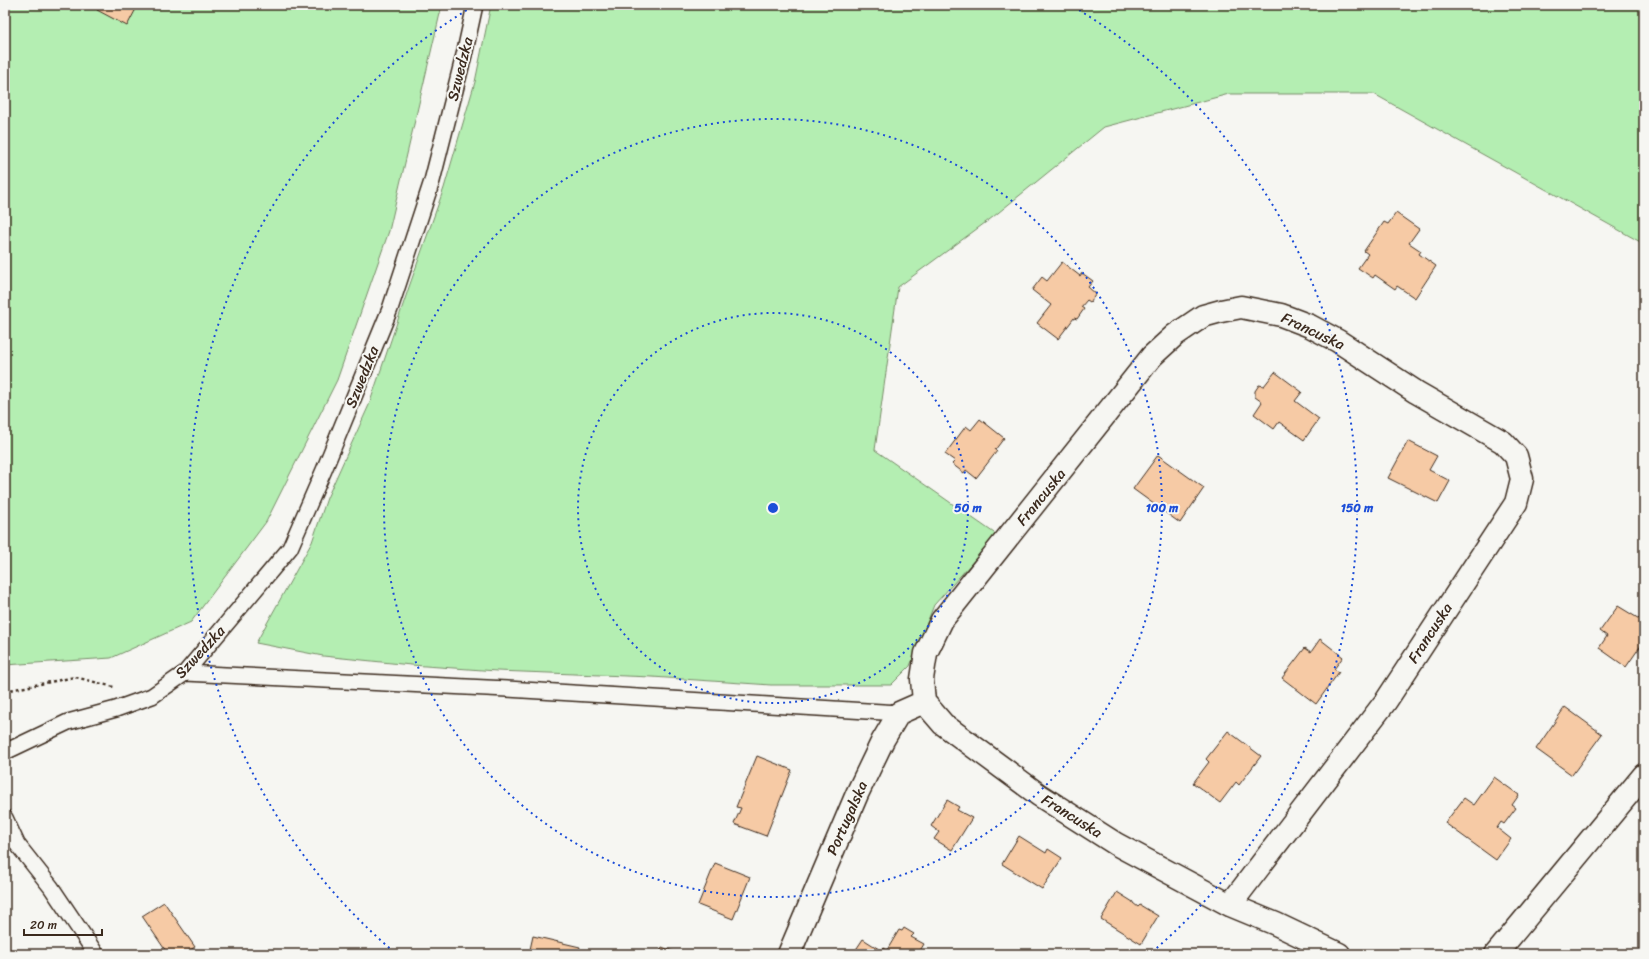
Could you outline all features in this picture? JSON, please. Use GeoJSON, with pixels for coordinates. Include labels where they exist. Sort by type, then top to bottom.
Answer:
{"type":"FeatureCollection","features":[{"type":"Feature","properties":{"kind":"street","name":"Francuska"},"geometry":{"type":"LineString","coordinates":[[1230,905],[1386,701],[1516,503],[1522,479],[1516,456],[1503,442],[1416,392],[1338,341],[1310,326],[1281,315],[1241,307],[1203,316],[1175,335],[1152,356],[942,620],[926,653],[922,679],[924,702],[943,724],[1039,795],[1116,844],[1230,905],[1276,924],[1339,954]]}},
{"type":"Feature","properties":{"kind":"street"},"geometry":{"type":"LineString","coordinates":[[898,714],[924,702]]}},
{"type":"Feature","properties":{"kind":"street","name":"Portugalska"},"geometry":{"type":"LineString","coordinates":[[792,953],[857,794],[883,740],[898,714]]}},
{"type":"Feature","properties":{"kind":"street"},"geometry":{"type":"LineString","coordinates":[[1496,954],[1644,775]]}},
{"type":"Feature","properties":{"kind":"lane","name":"Szwedzka"},"geometry":{"type":"LineString","coordinates":[[5,752],[68,722],[116,709],[152,696],[185,673],[290,548],[324,470],[393,302],[432,181],[465,51],[475,5]]}},
{"type":"Feature","properties":{"kind":"lane"},"geometry":{"type":"LineString","coordinates":[[185,673],[514,689],[898,714]]}},
{"type":"Feature","properties":{"kind":"lane"},"geometry":{"type":"LineString","coordinates":[[5,818],[17,844],[51,887],[96,954]]}},
{"type":"Feature","properties":{"kind":"path"},"geometry":{"type":"LineString","coordinates":[[5,691],[75,677],[152,696]]}},
{"type":"Feature","properties":{"kind":"green space"},"geometry":{"type":"Polygon","coordinates":[[[5,5],[442,5],[389,231],[337,380],[266,522],[191,622],[111,658],[5,665],[5,5]]]}},
{"type":"Feature","properties":{"kind":"green space"},"geometry":{"type":"Polygon","coordinates":[[[491,5],[1644,5],[1644,244],[1374,94],[1229,94],[1104,127],[993,217],[898,287],[875,450],[997,535],[934,605],[910,666],[891,685],[771,685],[652,677],[497,671],[411,665],[323,656],[256,643],[312,542],[327,498],[369,405],[444,188],[475,82],[491,5]]]}},
{"type":"Feature","properties":{"kind":"building"},"geometry":{"type":"Polygon","coordinates":[[[100,5],[138,5],[127,26],[97,10],[100,5]]]}},
{"type":"Feature","properties":{"kind":"building"},"geometry":{"type":"Polygon","coordinates":[[[1396,213],[1419,229],[1409,243],[1421,251],[1419,254],[1436,266],[1415,298],[1397,286],[1395,289],[1375,275],[1373,278],[1358,268],[1368,254],[1364,251],[1384,222],[1388,224],[1396,213]]]}},
{"type":"Feature","properties":{"kind":"building"},"geometry":{"type":"Polygon","coordinates":[[[1062,262],[1080,276],[1082,273],[1093,281],[1088,287],[1096,294],[1090,302],[1087,300],[1081,307],[1084,309],[1077,319],[1074,318],[1058,339],[1037,323],[1051,305],[1032,290],[1042,277],[1047,281],[1062,262]]]}},
{"type":"Feature","properties":{"kind":"building"},"geometry":{"type":"Polygon","coordinates":[[[1275,372],[1302,392],[1295,401],[1319,419],[1304,440],[1279,422],[1274,429],[1254,414],[1262,402],[1255,397],[1255,391],[1259,385],[1264,386],[1275,372]]]}},
{"type":"Feature","properties":{"kind":"building"},"geometry":{"type":"Polygon","coordinates":[[[980,419],[1004,438],[995,450],[997,451],[976,478],[966,470],[964,473],[952,464],[955,461],[945,454],[966,426],[971,430],[980,419]]]}},
{"type":"Feature","properties":{"kind":"building"},"geometry":{"type":"Polygon","coordinates":[[[1408,441],[1437,456],[1429,470],[1450,481],[1438,503],[1388,478],[1408,441]]]}},
{"type":"Feature","properties":{"kind":"building"},"geometry":{"type":"Polygon","coordinates":[[[1158,455],[1204,488],[1180,523],[1133,489],[1158,455]]]}},
{"type":"Feature","properties":{"kind":"building"},"geometry":{"type":"Polygon","coordinates":[[[1618,606],[1641,620],[1640,621],[1644,624],[1644,641],[1626,667],[1599,648],[1607,636],[1600,631],[1618,606]]]}},
{"type":"Feature","properties":{"kind":"building"},"geometry":{"type":"Polygon","coordinates":[[[1320,639],[1343,657],[1334,669],[1339,672],[1316,704],[1282,678],[1305,648],[1311,652],[1320,639]]]}},
{"type":"Feature","properties":{"kind":"building"},"geometry":{"type":"Polygon","coordinates":[[[1565,707],[1602,734],[1572,775],[1536,749],[1565,707]]]}},
{"type":"Feature","properties":{"kind":"building"},"geometry":{"type":"Polygon","coordinates":[[[1228,731],[1261,756],[1239,785],[1236,782],[1220,803],[1193,783],[1209,762],[1206,759],[1228,731]]]}},
{"type":"Feature","properties":{"kind":"building"},"geometry":{"type":"Polygon","coordinates":[[[757,756],[792,770],[766,836],[734,824],[741,808],[736,807],[757,756]]]}},
{"type":"Feature","properties":{"kind":"building"},"geometry":{"type":"Polygon","coordinates":[[[1494,777],[1519,795],[1512,805],[1516,808],[1504,824],[1501,822],[1497,828],[1511,839],[1496,860],[1445,823],[1464,798],[1474,805],[1494,777]]]}},
{"type":"Feature","properties":{"kind":"building"},"geometry":{"type":"Polygon","coordinates":[[[947,800],[959,807],[957,810],[972,818],[952,850],[934,839],[939,832],[931,826],[947,800]]]}},
{"type":"Feature","properties":{"kind":"building"},"geometry":{"type":"Polygon","coordinates":[[[1019,836],[1046,853],[1048,849],[1062,858],[1042,889],[1002,864],[1019,836]]]}},
{"type":"Feature","properties":{"kind":"building"},"geometry":{"type":"Polygon","coordinates":[[[715,863],[750,877],[733,919],[698,905],[715,863]]]}},
{"type":"Feature","properties":{"kind":"building"},"geometry":{"type":"Polygon","coordinates":[[[1117,892],[1138,907],[1140,905],[1158,916],[1141,944],[1101,919],[1117,892]]]}},
{"type":"Feature","properties":{"kind":"building"},"geometry":{"type":"Polygon","coordinates":[[[164,902],[195,947],[183,954],[168,954],[142,916],[164,902]]]}},
{"type":"Feature","properties":{"kind":"building"},"geometry":{"type":"Polygon","coordinates":[[[904,928],[914,934],[911,937],[924,944],[918,954],[853,954],[863,939],[882,951],[884,948],[887,950],[899,930],[902,931],[904,928]]]}},
{"type":"Feature","properties":{"kind":"building"},"geometry":{"type":"Polygon","coordinates":[[[533,936],[580,947],[578,954],[529,954],[533,936]]]}},
{"type":"Feature","properties":{"kind":"building"},"geometry":{"type":"Polygon","coordinates":[[[662,947],[680,954],[659,954],[662,947]]]}}]}
